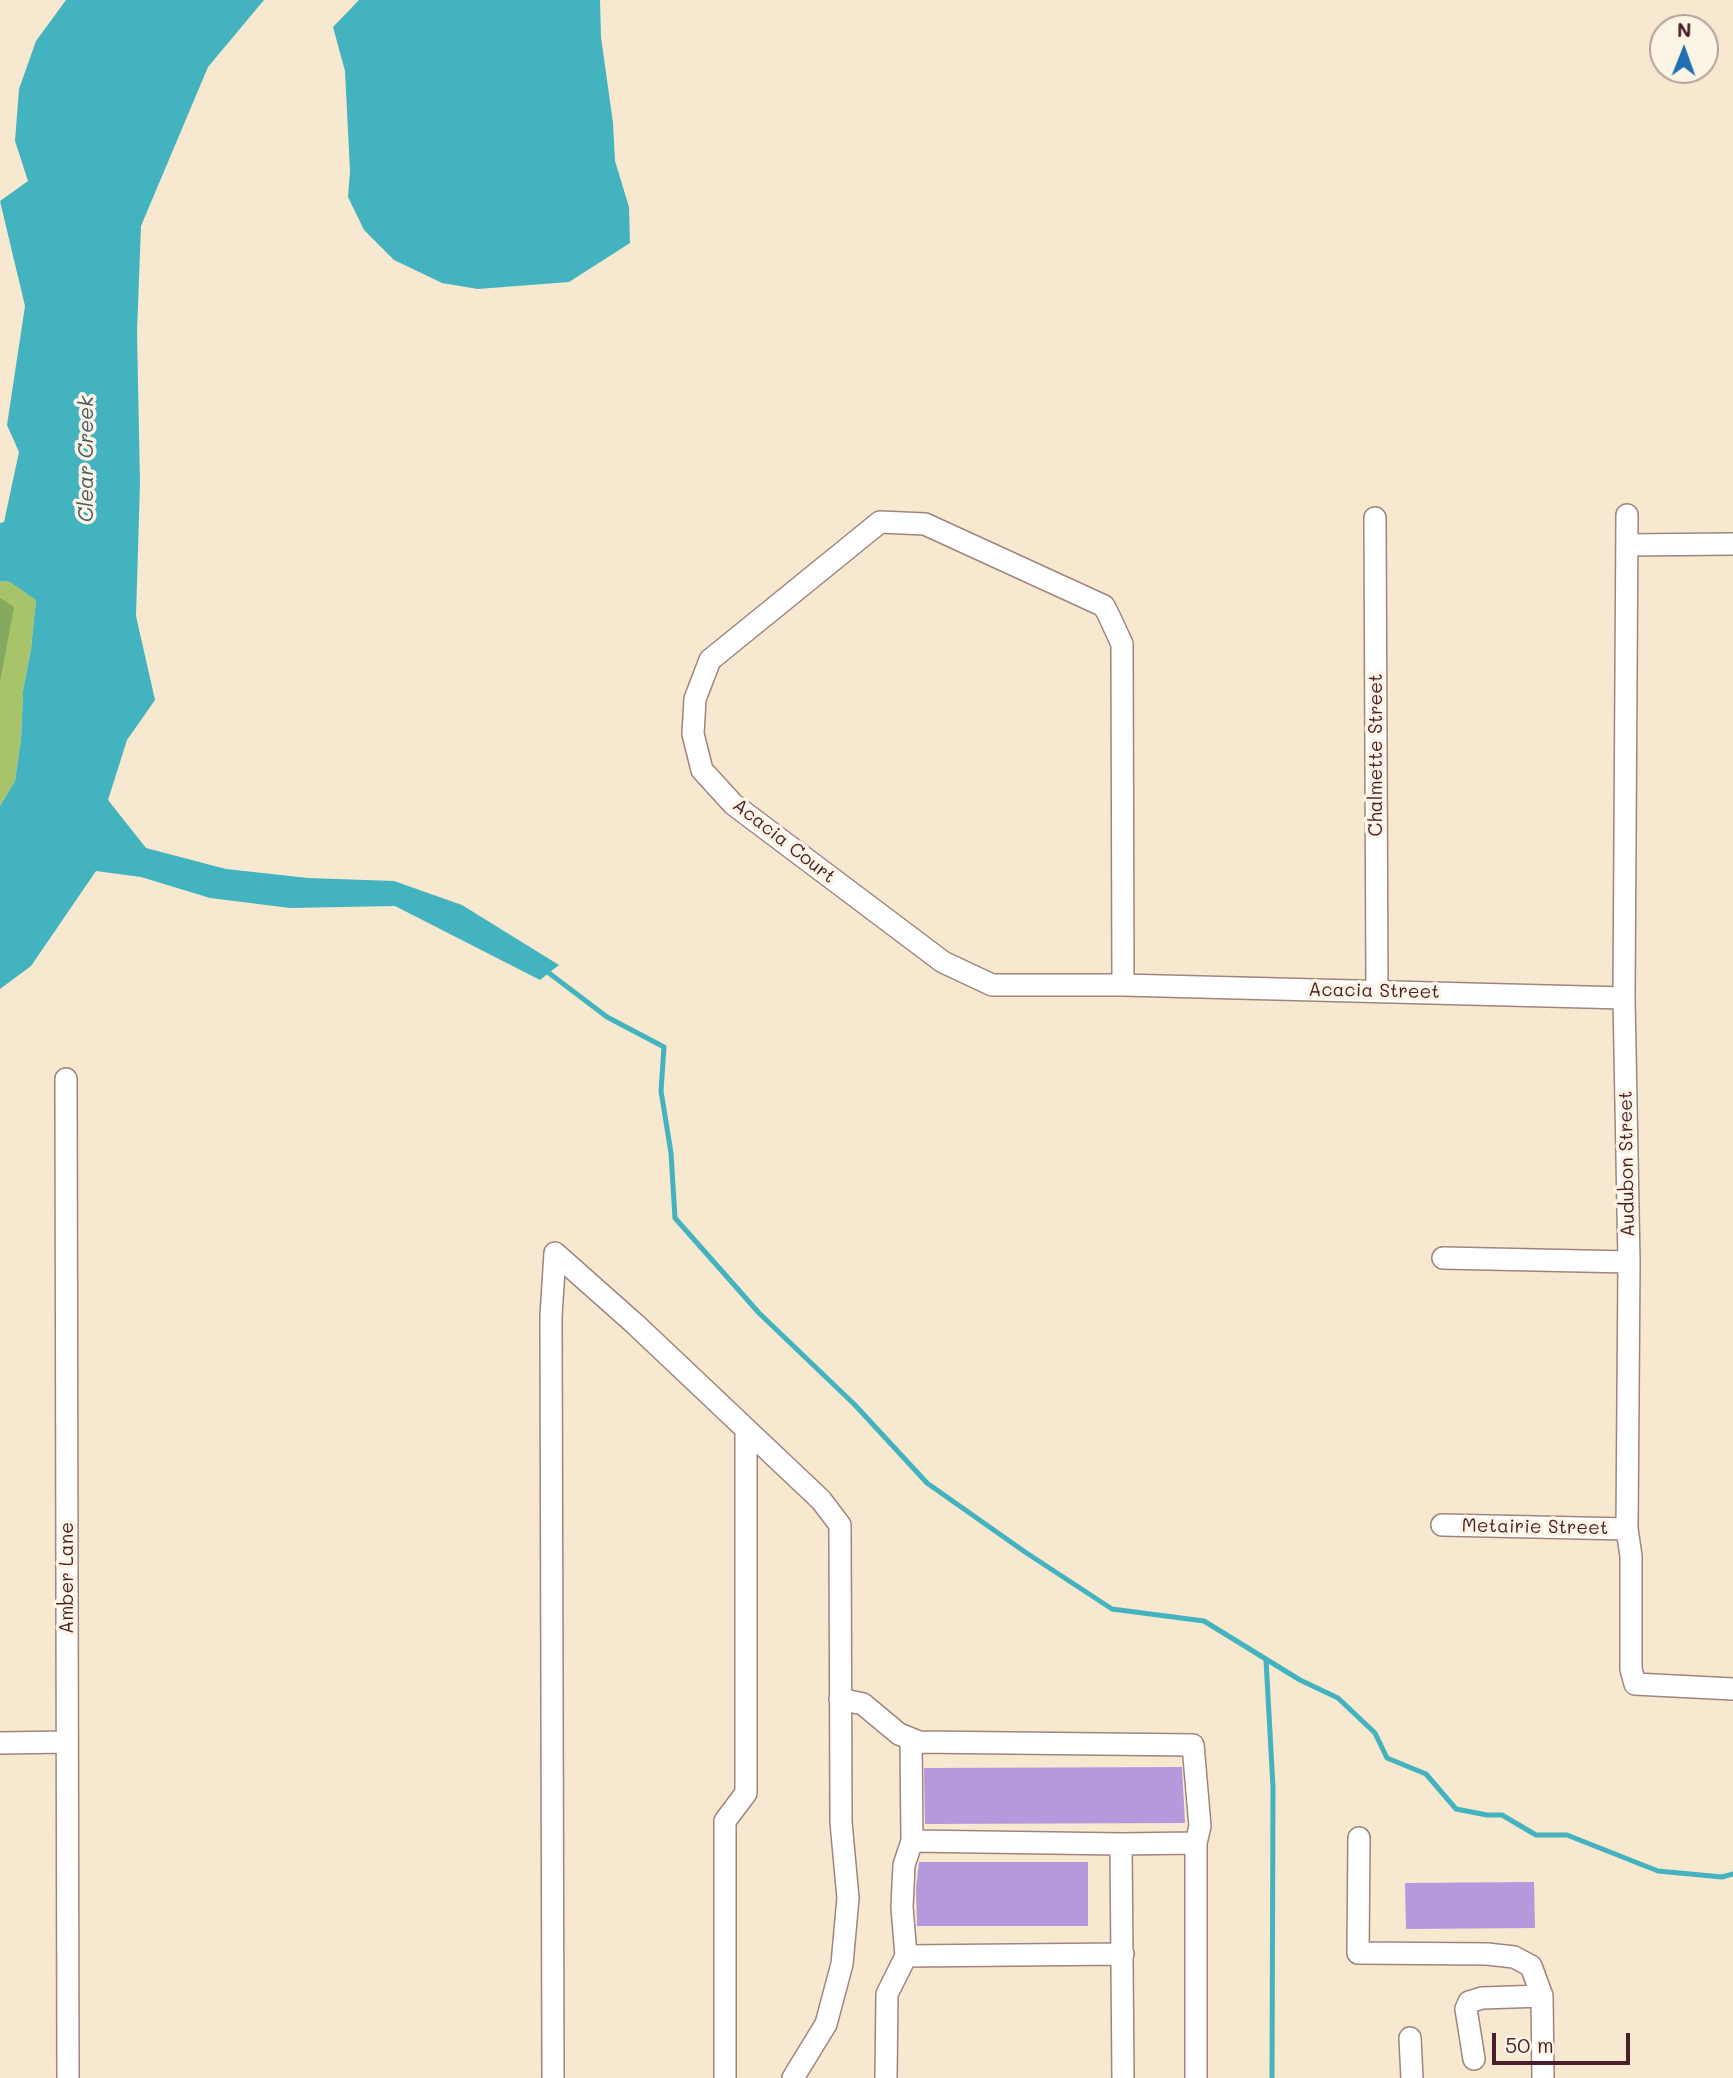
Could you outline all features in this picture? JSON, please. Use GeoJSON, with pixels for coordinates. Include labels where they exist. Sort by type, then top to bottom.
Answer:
{"type":"FeatureCollection","features":[{"type":"Feature","properties":{"kind":"street","name":"Audubon Street"},"geometry":{"type":"LineString","coordinates":[[1627,515],[1624,998],[1629,1262],[1627,1529],[1631,1556],[1631,1669],[1635,1684],[1733,1689]]}},
{"type":"Feature","properties":{"kind":"street","name":"Chalmette Street"},"geometry":{"type":"LineString","coordinates":[[1375,518],[1377,991]]}},
{"type":"Feature","properties":{"kind":"street","name":"Acacia Court"},"geometry":{"type":"LineString","coordinates":[[880,522],[925,524],[1104,606],[1122,644],[1123,985],[992,985],[943,962],[733,804],[702,770],[693,734],[695,699],[710,660],[880,522]]}},
{"type":"Feature","properties":{"kind":"street"},"geometry":{"type":"LineString","coordinates":[[1627,545],[1733,544]]}},
{"type":"Feature","properties":{"kind":"street","name":"Acacia Street"},"geometry":{"type":"LineString","coordinates":[[1123,985],[1624,998]]}},
{"type":"Feature","properties":{"kind":"street","name":"Amber Lane"},"geometry":{"type":"LineString","coordinates":[[66,1079],[68,2078]]}},
{"type":"Feature","properties":{"kind":"street"},"geometry":{"type":"LineString","coordinates":[[554,2078],[551,1316],[555,1253],[635,1324],[821,1500],[840,1525],[841,1822],[848,1898],[842,1964],[826,2024],[793,2078]]}},
{"type":"Feature","properties":{"kind":"street"},"geometry":{"type":"LineString","coordinates":[[1443,1258],[1629,1262]]}},
{"type":"Feature","properties":{"kind":"street"},"geometry":{"type":"LineString","coordinates":[[725,2078],[725,1821],[746,1793],[746,1429]]}},
{"type":"Feature","properties":{"kind":"street","name":"Metairie Street"},"geometry":{"type":"LineString","coordinates":[[1442,1525],[1627,1529]]}},
{"type":"Feature","properties":{"kind":"street"},"geometry":{"type":"LineString","coordinates":[[840,1699],[863,1704],[899,1734],[919,1742],[1193,1745],[1200,1825],[1196,1843],[1196,2078]]}},
{"type":"Feature","properties":{"kind":"street"},"geometry":{"type":"LineString","coordinates":[[886,2078],[887,1994],[905,1956],[902,1907],[904,1865],[912,1841],[911,1739]]}},
{"type":"Feature","properties":{"kind":"street"},"geometry":{"type":"LineString","coordinates":[[0,1743],[67,1742]]}},
{"type":"Feature","properties":{"kind":"street"},"geometry":{"type":"LineString","coordinates":[[1359,1838],[1358,1954],[1487,1954],[1514,1957],[1531,1966],[1542,1996],[1543,2078]]}},
{"type":"Feature","properties":{"kind":"street"},"geometry":{"type":"LineString","coordinates":[[912,1841],[1196,1843]]}},
{"type":"Feature","properties":{"kind":"street"},"geometry":{"type":"LineString","coordinates":[[1121,1844],[1123,2078]]}},
{"type":"Feature","properties":{"kind":"street"},"geometry":{"type":"LineString","coordinates":[[905,1956],[1123,1954]]}},
{"type":"Feature","properties":{"kind":"street"},"geometry":{"type":"LineString","coordinates":[[1474,2059],[1466,2009],[1469,2002],[1482,1998],[1542,1996]]}},
{"type":"Feature","properties":{"kind":"street"},"geometry":{"type":"LineString","coordinates":[[1410,2038],[1412,2078]]}},
{"type":"Feature","properties":{"kind":"green space"},"geometry":{"type":"Polygon","coordinates":[[[0,581],[11,582],[36,600],[23,691],[21,739],[15,781],[0,806],[0,581]]]}},
{"type":"Feature","properties":{"kind":"green space"},"geometry":{"type":"Polygon","coordinates":[[[0,598],[14,607],[0,682],[0,598]]]}},
{"type":"Feature","properties":{"kind":"water","name":"Clear Creek"},"geometry":{"type":"Polygon","coordinates":[[[66,0],[264,0],[208,67],[141,226],[137,331],[140,483],[136,616],[155,700],[127,740],[108,800],[146,848],[226,869],[308,878],[394,881],[462,905],[559,965],[540,980],[395,906],[290,908],[210,898],[141,877],[96,871],[31,966],[0,989],[0,806],[15,781],[21,739],[23,691],[36,600],[10,582],[0,581],[0,523],[4,522],[19,452],[7,425],[25,306],[0,201],[28,181],[15,141],[19,89],[36,41],[66,0]]]}},
{"type":"Feature","properties":{"kind":"water"},"geometry":{"type":"Polygon","coordinates":[[[359,0],[600,0],[601,37],[613,123],[615,161],[629,207],[630,243],[569,282],[478,289],[442,283],[394,260],[364,230],[348,197],[350,171],[345,71],[333,27],[359,0]]]}},
{"type":"Feature","properties":{"kind":"building"},"geometry":{"type":"Polygon","coordinates":[[[1182,1767],[1185,1823],[925,1824],[924,1768],[1182,1767]]]}},
{"type":"Feature","properties":{"kind":"building"},"geometry":{"type":"Polygon","coordinates":[[[919,1862],[1088,1862],[1088,1926],[917,1926],[916,1888],[919,1862]]]}},
{"type":"Feature","properties":{"kind":"building"},"geometry":{"type":"Polygon","coordinates":[[[1534,1882],[1535,1928],[1406,1929],[1405,1883],[1534,1882]]]}},
{"type":"Feature","properties":{"kind":"waterway"},"geometry":{"type":"LineString","coordinates":[[545,970],[607,1017],[664,1047],[661,1091],[671,1153],[675,1218],[759,1313],[855,1405],[927,1483],[1112,1609],[1204,1621],[1300,1680],[1338,1698],[1375,1733],[1387,1758],[1426,1774],[1456,1809],[1502,1815],[1536,1835],[1567,1835],[1658,1871],[1722,1877],[1733,1874]]}},
{"type":"Feature","properties":{"kind":"waterway"},"geometry":{"type":"LineString","coordinates":[[1266,1660],[1273,1787],[1272,2078]]}}]}
